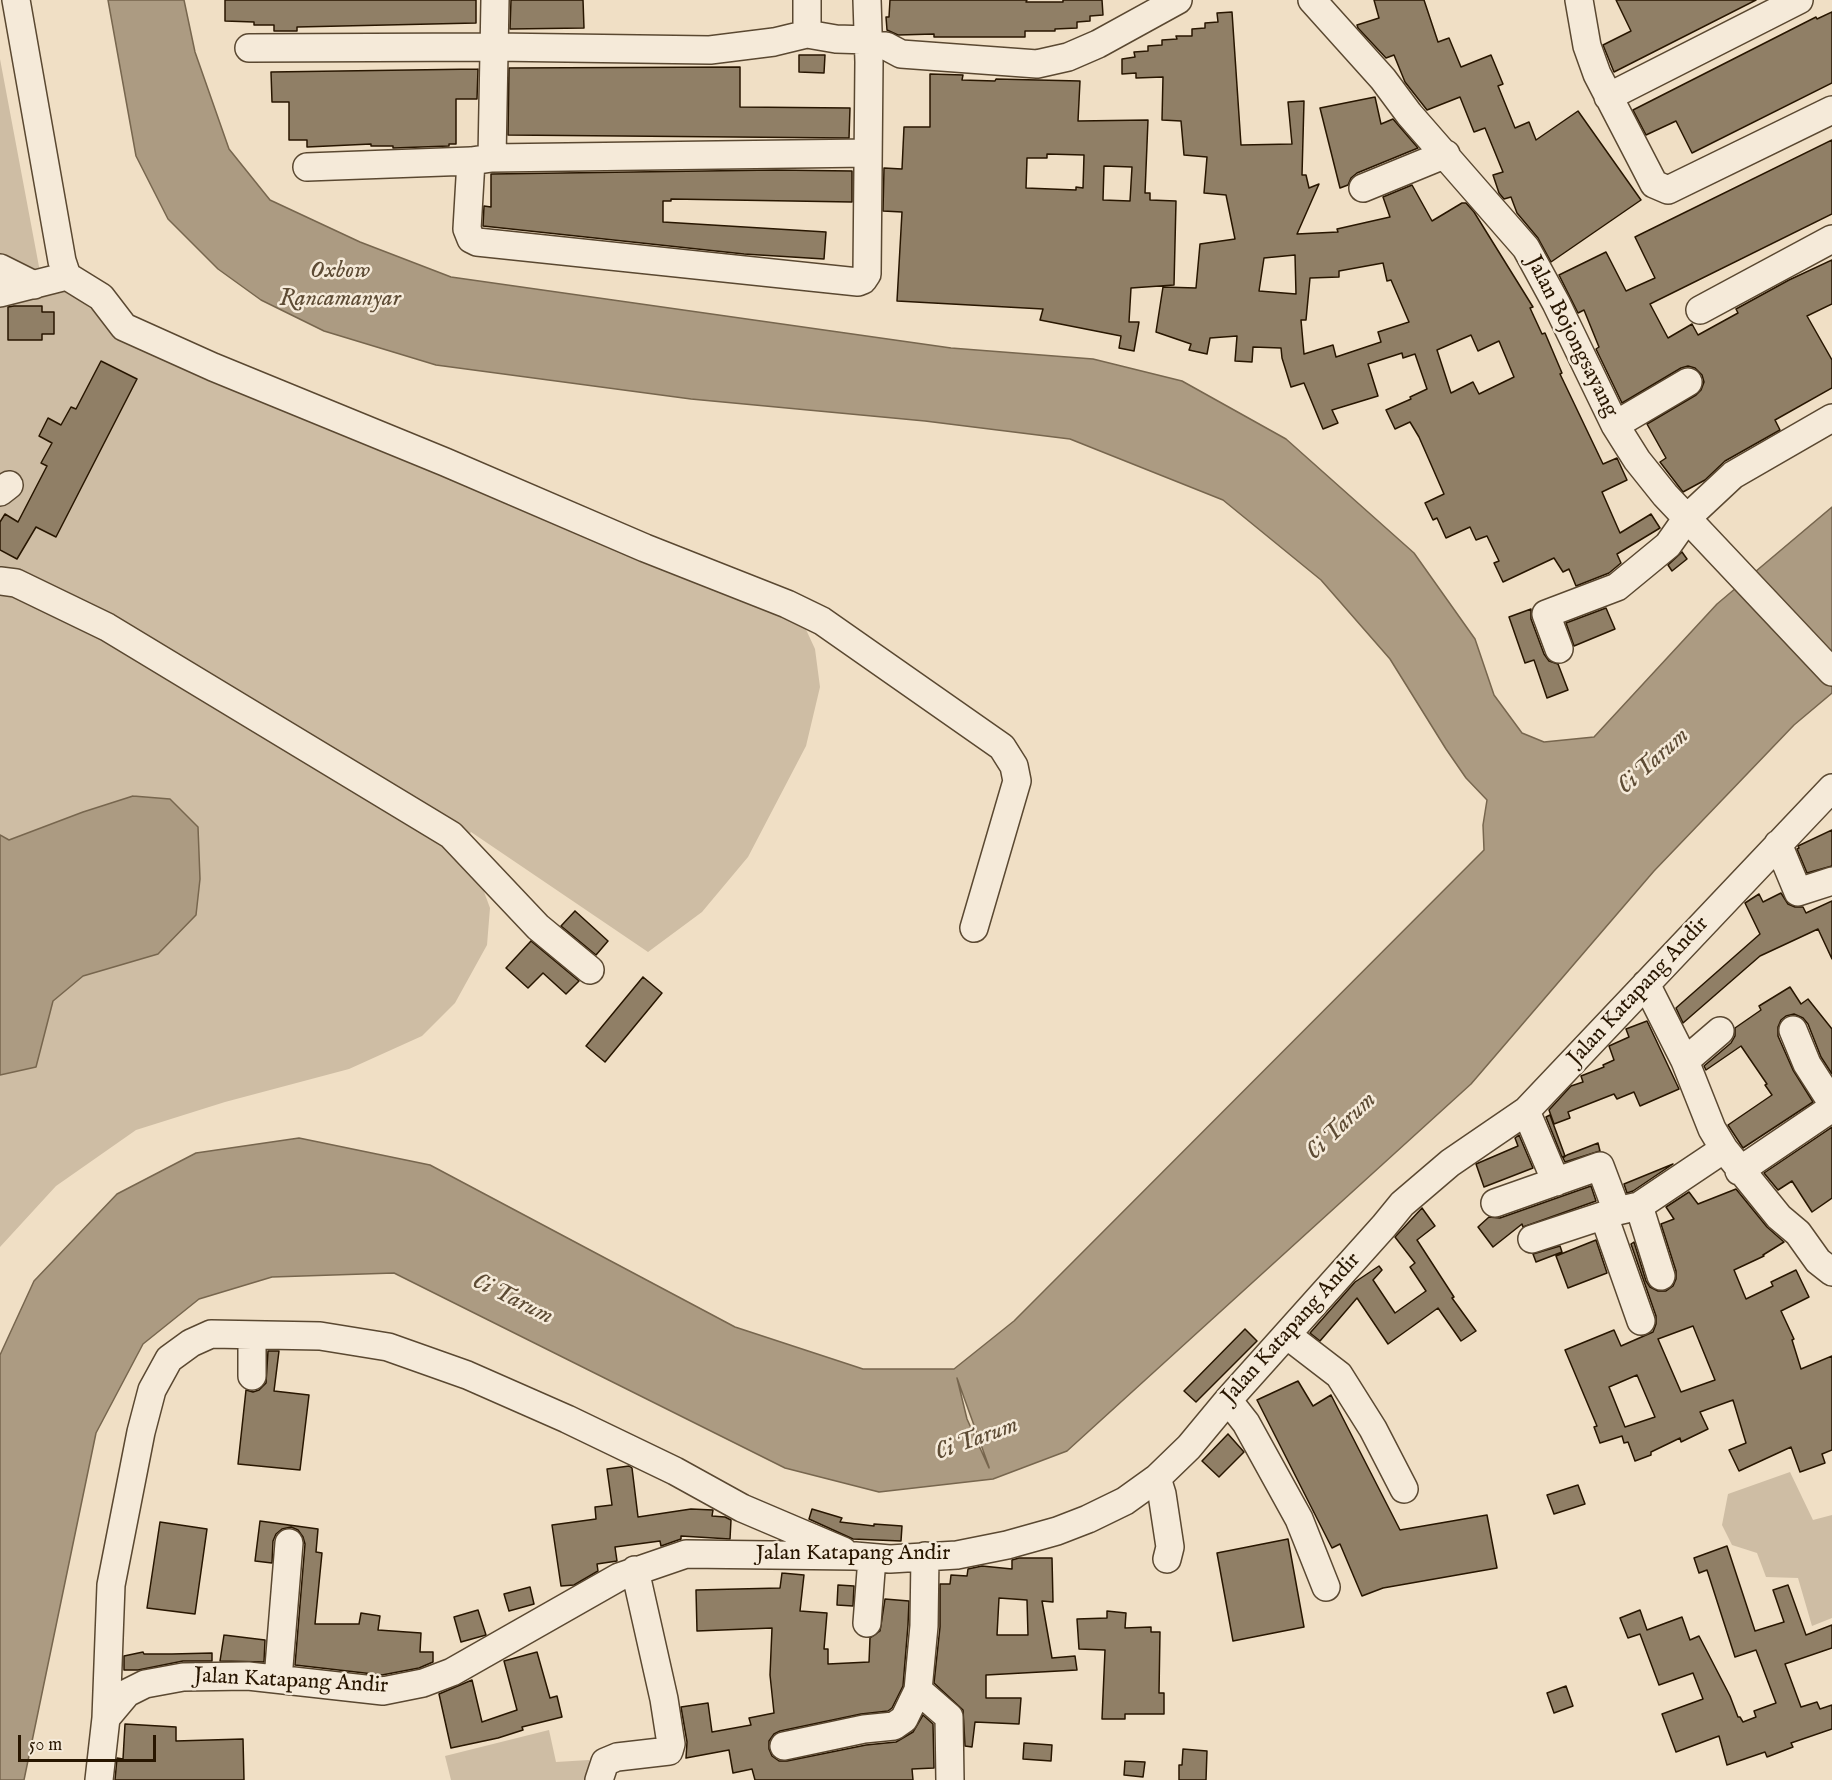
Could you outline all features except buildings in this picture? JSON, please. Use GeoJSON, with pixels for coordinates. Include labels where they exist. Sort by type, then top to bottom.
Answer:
{"type":"FeatureCollection","features":[{"type":"Feature","properties":{"kind":"street"},"geometry":{"type":"LineString","coordinates":[[16,0],[62,261],[68,276],[101,297],[124,327],[213,367],[445,462],[645,548],[787,604],[822,621],[1002,747],[1014,766],[1017,781],[974,928]]}},
{"type":"Feature","properties":{"kind":"street"},"geometry":{"type":"LineString","coordinates":[[495,0],[495,47],[482,160],[467,229],[471,239],[477,242],[858,282],[863,280],[867,274],[869,49],[867,0]]}},
{"type":"Feature","properties":{"kind":"street"},"geometry":{"type":"LineString","coordinates":[[807,0],[807,34]]}},
{"type":"Feature","properties":{"kind":"street"},"geometry":{"type":"LineString","coordinates":[[249,48],[495,47],[710,50],[774,42],[807,34],[836,39],[869,49],[886,45],[901,54],[1037,64],[1068,57],[1098,44],[1178,0]]}},
{"type":"Feature","properties":{"kind":"street","name":"Jalan Bojongsayang"},"geometry":{"type":"LineString","coordinates":[[1312,0],[1383,79],[1409,114],[1526,248],[1556,303],[1615,425],[1644,469],[1665,495],[1832,672]]}},
{"type":"Feature","properties":{"kind":"street"},"geometry":{"type":"LineString","coordinates":[[1579,0],[1587,46],[1608,97],[1654,184],[1668,190],[1832,110]]}},
{"type":"Feature","properties":{"kind":"street"},"geometry":{"type":"LineString","coordinates":[[1608,97],[1799,0]]}},
{"type":"Feature","properties":{"kind":"street"},"geometry":{"type":"LineString","coordinates":[[307,167],[482,160],[868,153]]}},
{"type":"Feature","properties":{"kind":"street"},"geometry":{"type":"LineString","coordinates":[[1363,188],[1446,154]]}},
{"type":"Feature","properties":{"kind":"street"},"geometry":{"type":"LineString","coordinates":[[1700,310],[1832,239]]}},
{"type":"Feature","properties":{"kind":"street"},"geometry":{"type":"LineString","coordinates":[[0,268],[34,285]]}},
{"type":"Feature","properties":{"kind":"street"},"geometry":{"type":"LineString","coordinates":[[0,293],[68,276]]}},
{"type":"Feature","properties":{"kind":"street"},"geometry":{"type":"LineString","coordinates":[[1615,425],[1688,382]]}},
{"type":"Feature","properties":{"kind":"street"},"geometry":{"type":"LineString","coordinates":[[1559,649],[1546,614],[1617,587],[1668,545],[1688,518],[1733,475],[1832,418]]}},
{"type":"Feature","properties":{"kind":"street"},"geometry":{"type":"LineString","coordinates":[[0,581],[16,583],[107,627],[451,835],[538,927],[590,970]]}},
{"type":"Feature","properties":{"kind":"street","name":"Jalan Katapang Andir"},"geometry":{"type":"LineString","coordinates":[[106,1718],[127,1693],[145,1684],[183,1677],[278,1678],[383,1691],[423,1683],[452,1672],[488,1653],[591,1591],[635,1570],[686,1554],[864,1557],[957,1555],[1007,1545],[1057,1531],[1125,1501],[1157,1478],[1189,1447],[1228,1400],[1410,1197],[1450,1163],[1526,1111],[1832,788]]}},
{"type":"Feature","properties":{"kind":"street"},"geometry":{"type":"LineString","coordinates":[[1778,844],[1798,892],[1832,882]]}},
{"type":"Feature","properties":{"kind":"street"},"geometry":{"type":"LineString","coordinates":[[1646,984],[1685,1061],[1712,1129],[1724,1149],[1739,1171],[1779,1217],[1798,1233],[1818,1262],[1832,1272]]}},
{"type":"Feature","properties":{"kind":"street"},"geometry":{"type":"LineString","coordinates":[[1793,1030],[1807,1064],[1832,1103]]}},
{"type":"Feature","properties":{"kind":"street"},"geometry":{"type":"LineString","coordinates":[[1685,1061],[1720,1031]]}},
{"type":"Feature","properties":{"kind":"street"},"geometry":{"type":"LineString","coordinates":[[1739,1171],[1832,1108]]}},
{"type":"Feature","properties":{"kind":"street"},"geometry":{"type":"LineString","coordinates":[[1526,1111],[1556,1182]]}},
{"type":"Feature","properties":{"kind":"street"},"geometry":{"type":"LineString","coordinates":[[1532,1239],[1620,1211],[1724,1149]]}},
{"type":"Feature","properties":{"kind":"street"},"geometry":{"type":"LineString","coordinates":[[1495,1203],[1600,1166],[1620,1211],[1661,1276]]}},
{"type":"Feature","properties":{"kind":"street"},"geometry":{"type":"LineString","coordinates":[[1620,1211],[1641,1321]]}},
{"type":"Feature","properties":{"kind":"street"},"geometry":{"type":"LineString","coordinates":[[99,1780],[106,1718],[111,1585],[141,1432],[152,1389],[169,1359],[191,1343],[212,1334],[320,1336],[388,1347],[467,1375],[567,1419],[742,1508],[864,1557],[867,1623]]}},
{"type":"Feature","properties":{"kind":"street"},"geometry":{"type":"LineString","coordinates":[[252,1376],[252,1346],[255,1335]]}},
{"type":"Feature","properties":{"kind":"street"},"geometry":{"type":"LineString","coordinates":[[1287,1335],[1339,1375],[1373,1429],[1404,1490]]}},
{"type":"Feature","properties":{"kind":"street"},"geometry":{"type":"LineString","coordinates":[[1228,1400],[1246,1423],[1299,1519],[1326,1587]]}},
{"type":"Feature","properties":{"kind":"street"},"geometry":{"type":"LineString","coordinates":[[1157,1478],[1162,1494],[1170,1547],[1167,1559]]}},
{"type":"Feature","properties":{"kind":"street"},"geometry":{"type":"LineString","coordinates":[[278,1678],[290,1543]]}},
{"type":"Feature","properties":{"kind":"street"},"geometry":{"type":"LineString","coordinates":[[783,1746],[864,1729],[894,1726],[904,1719],[918,1690],[924,1626],[925,1556]]}},
{"type":"Feature","properties":{"kind":"street"},"geometry":{"type":"LineString","coordinates":[[599,1780],[604,1762],[617,1757],[669,1751],[671,1744],[664,1699],[635,1570]]}},
{"type":"Feature","properties":{"kind":"street"},"geometry":{"type":"LineString","coordinates":[[918,1690],[949,1717],[950,1780]]}},
{"type":"Feature","properties":{"kind":"shaded area"},"geometry":{"type":"Polygon","coordinates":[[[0,59],[40,272],[119,329],[803,623],[815,649],[820,687],[806,746],[748,857],[702,912],[648,952],[471,832],[465,840],[490,908],[487,945],[455,1003],[422,1036],[349,1069],[225,1102],[136,1130],[56,1186],[0,1247],[0,59]]]}},
{"type":"Feature","properties":{"kind":"shaded area"},"geometry":{"type":"Polygon","coordinates":[[[1790,1472],[1813,1520],[1832,1515],[1832,1618],[1812,1626],[1798,1578],[1766,1577],[1757,1553],[1732,1545],[1722,1525],[1728,1494],[1790,1472]]]}},
{"type":"Feature","properties":{"kind":"shaded area"},"geometry":{"type":"Polygon","coordinates":[[[549,1730],[556,1762],[589,1760],[591,1780],[451,1780],[445,1756],[549,1730]]]}},
{"type":"Feature","properties":{"kind":"water"},"geometry":{"type":"Polygon","coordinates":[[[108,0],[184,0],[195,52],[229,149],[270,200],[360,242],[451,277],[951,348],[1093,359],[1182,381],[1286,439],[1414,553],[1475,639],[1494,695],[1522,733],[1544,742],[1594,737],[1717,604],[1832,507],[1832,693],[1794,725],[1654,871],[1471,1084],[1067,1451],[993,1479],[879,1492],[785,1468],[394,1273],[272,1277],[199,1299],[143,1344],[96,1433],[24,1780],[0,1780],[0,1355],[34,1281],[117,1194],[196,1153],[299,1138],[430,1165],[735,1327],[863,1369],[954,1369],[1014,1321],[1484,850],[1483,825],[1487,800],[1466,778],[1446,749],[1390,659],[1321,580],[1223,500],[1070,439],[925,421],[691,399],[436,365],[324,331],[261,300],[218,269],[168,219],[136,156],[108,0]],[[957,1378],[967,1419],[989,1468],[957,1378]]]}},
{"type":"Feature","properties":{"kind":"water"},"geometry":{"type":"Polygon","coordinates":[[[133,796],[170,799],[198,827],[200,879],[196,915],[158,954],[83,976],[53,1001],[36,1067],[0,1075],[0,835],[9,840],[133,796]]]}},
{"type":"Feature","properties":{"kind":"water label","name":"Oxbow Rancamanyar"},"geometry":{"type":"Point","coordinates":[340,286]}},
{"type":"Feature","properties":{"kind":"water label","name":"Ci Tarum"},"geometry":{"type":"Point","coordinates":[1654,762]}},
{"type":"Feature","properties":{"kind":"water label","name":"Ci Tarum"},"geometry":{"type":"Point","coordinates":[1342,1127]}},
{"type":"Feature","properties":{"kind":"water label","name":"Ci Tarum"},"geometry":{"type":"Point","coordinates":[512,1300]}},
{"type":"Feature","properties":{"kind":"water label","name":"Ci Tarum"},"geometry":{"type":"Point","coordinates":[977,1440]}}]}
